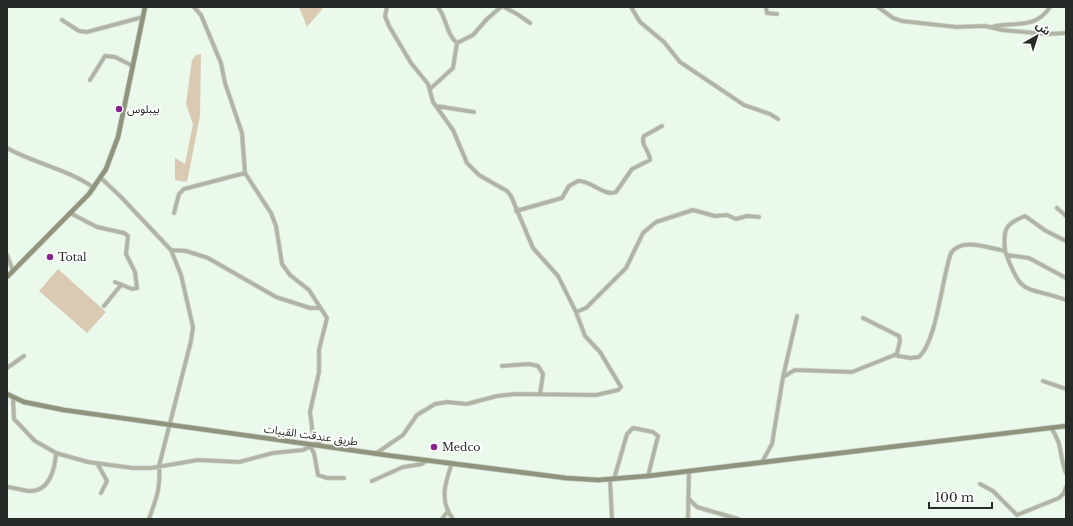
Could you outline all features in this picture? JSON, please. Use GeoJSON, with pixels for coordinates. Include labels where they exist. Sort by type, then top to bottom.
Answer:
{"type":"FeatureCollection","features":[{"type":"Feature","properties":{"kind":"main road"},"geometry":{"type":"LineString","coordinates":[[7,277],[94,188],[112,157],[118,137],[145,7]]}},
{"type":"Feature","properties":{"kind":"main road","name":"طريق عندقت القبيات"},"geometry":{"type":"LineString","coordinates":[[7,394],[13,398],[50,408],[170,424],[313,446],[321,445],[375,454],[566,478],[612,479],[648,476],[1066,426]]}},
{"type":"Feature","properties":{"kind":"street"},"geometry":{"type":"LineString","coordinates":[[194,7],[201,15],[220,63],[225,83],[242,133],[245,173],[271,213],[276,226],[282,264],[290,275],[309,290],[320,308],[326,314],[326,321],[319,350],[318,372],[310,412],[314,436],[321,445]]}},
{"type":"Feature","properties":{"kind":"street"},"geometry":{"type":"LineString","coordinates":[[375,454],[403,435],[417,415],[435,404],[446,402],[467,404],[496,396],[540,394],[596,395],[621,388],[600,352],[586,336],[558,276],[536,253],[509,193],[489,182],[468,166],[453,130],[436,106],[430,88],[411,63],[389,26],[385,16],[387,7]]}},
{"type":"Feature","properties":{"kind":"street"},"geometry":{"type":"LineString","coordinates":[[438,7],[446,21],[450,37],[457,43]]}},
{"type":"Feature","properties":{"kind":"street"},"geometry":{"type":"LineString","coordinates":[[457,43],[473,35],[487,19],[502,7],[518,14],[530,23]]}},
{"type":"Feature","properties":{"kind":"street"},"geometry":{"type":"LineString","coordinates":[[631,7],[640,22],[658,37],[680,62],[748,107],[770,114],[778,119]]}},
{"type":"Feature","properties":{"kind":"street"},"geometry":{"type":"LineString","coordinates":[[766,7],[767,13],[777,14]]}},
{"type":"Feature","properties":{"kind":"street"},"geometry":{"type":"LineString","coordinates":[[878,7],[893,18],[902,21],[956,27],[991,27],[1034,22],[1050,7]]}},
{"type":"Feature","properties":{"kind":"street"},"geometry":{"type":"LineString","coordinates":[[62,20],[79,31],[87,32],[143,17]]}},
{"type":"Feature","properties":{"kind":"street"},"geometry":{"type":"LineString","coordinates":[[991,27],[1002,30],[1039,33],[1066,33]]}},
{"type":"Feature","properties":{"kind":"street"},"geometry":{"type":"LineString","coordinates":[[430,88],[453,68],[457,43]]}},
{"type":"Feature","properties":{"kind":"street"},"geometry":{"type":"LineString","coordinates":[[90,80],[105,56],[115,57],[133,66]]}},
{"type":"Feature","properties":{"kind":"street"},"geometry":{"type":"LineString","coordinates":[[436,106],[474,112]]}},
{"type":"Feature","properties":{"kind":"street"},"geometry":{"type":"LineString","coordinates":[[516,210],[562,198],[570,186],[578,181],[585,182],[609,193],[616,192],[632,169],[650,160],[650,155],[643,144],[644,136],[662,126]]}},
{"type":"Feature","properties":{"kind":"street"},"geometry":{"type":"LineString","coordinates":[[7,148],[22,156],[74,177],[94,188]]}},
{"type":"Feature","properties":{"kind":"street"},"geometry":{"type":"LineString","coordinates":[[174,212],[179,194],[184,189],[245,173]]}},
{"type":"Feature","properties":{"kind":"street"},"geometry":{"type":"LineString","coordinates":[[101,178],[171,250],[181,275],[193,327],[191,341],[159,466],[161,479],[150,519]]}},
{"type":"Feature","properties":{"kind":"street"},"geometry":{"type":"LineString","coordinates":[[1057,208],[1066,216]]}},
{"type":"Feature","properties":{"kind":"street"},"geometry":{"type":"LineString","coordinates":[[576,312],[586,308],[626,268],[643,233],[656,222],[693,210],[715,216],[727,215],[736,219],[747,216],[759,217]]}},
{"type":"Feature","properties":{"kind":"street"},"geometry":{"type":"LineString","coordinates":[[70,213],[97,227],[124,233],[128,236],[126,254],[134,269],[138,286],[134,290],[115,282]]}},
{"type":"Feature","properties":{"kind":"street"},"geometry":{"type":"LineString","coordinates":[[1065,240],[1046,231],[1025,216],[1007,227],[1003,238],[1005,250],[1015,276],[1026,288],[1066,300]]}},
{"type":"Feature","properties":{"kind":"street"},"geometry":{"type":"LineString","coordinates":[[783,376],[795,370],[852,372],[897,354],[900,356],[915,358],[922,354],[938,310],[948,260],[955,248],[966,244],[1005,250]]}},
{"type":"Feature","properties":{"kind":"street"},"geometry":{"type":"LineString","coordinates":[[171,250],[186,251],[208,258],[276,297],[310,308],[320,308]]}},
{"type":"Feature","properties":{"kind":"street"},"geometry":{"type":"LineString","coordinates":[[7,255],[13,271]]}},
{"type":"Feature","properties":{"kind":"street"},"geometry":{"type":"LineString","coordinates":[[1007,255],[1029,258],[1066,278]]}},
{"type":"Feature","properties":{"kind":"street"},"geometry":{"type":"LineString","coordinates":[[104,306],[121,285]]}},
{"type":"Feature","properties":{"kind":"street"},"geometry":{"type":"LineString","coordinates":[[762,462],[772,444],[783,376],[797,316]]}},
{"type":"Feature","properties":{"kind":"street"},"geometry":{"type":"LineString","coordinates":[[863,318],[899,336],[900,341],[897,354]]}},
{"type":"Feature","properties":{"kind":"street"},"geometry":{"type":"LineString","coordinates":[[7,368],[24,356]]}},
{"type":"Feature","properties":{"kind":"street"},"geometry":{"type":"LineString","coordinates":[[502,366],[529,364],[538,366],[543,374],[540,394]]}},
{"type":"Feature","properties":{"kind":"street"},"geometry":{"type":"LineString","coordinates":[[1043,381],[1066,389]]}},
{"type":"Feature","properties":{"kind":"street"},"geometry":{"type":"LineString","coordinates":[[13,398],[12,412],[17,423],[35,441],[56,453],[97,464],[144,468],[198,460],[239,462],[273,453],[303,450],[313,446],[318,475],[326,478],[344,478]]}},
{"type":"Feature","properties":{"kind":"street"},"geometry":{"type":"LineString","coordinates":[[612,519],[612,479],[627,434],[633,428],[653,432],[658,436],[648,476]]}},
{"type":"Feature","properties":{"kind":"street"},"geometry":{"type":"LineString","coordinates":[[1051,428],[1060,443],[1062,462],[1066,473]]}},
{"type":"Feature","properties":{"kind":"street"},"geometry":{"type":"LineString","coordinates":[[7,487],[32,491],[44,484],[53,472],[56,453]]}},
{"type":"Feature","properties":{"kind":"street"},"geometry":{"type":"LineString","coordinates":[[372,481],[403,467],[422,464],[427,460]]}},
{"type":"Feature","properties":{"kind":"street"},"geometry":{"type":"LineString","coordinates":[[452,463],[444,496],[448,511],[453,519]]}},
{"type":"Feature","properties":{"kind":"street"},"geometry":{"type":"LineString","coordinates":[[97,464],[107,481],[101,493]]}},
{"type":"Feature","properties":{"kind":"street"},"geometry":{"type":"LineString","coordinates":[[688,519],[689,471]]}},
{"type":"Feature","properties":{"kind":"street"},"geometry":{"type":"LineString","coordinates":[[980,484],[993,491],[1017,516],[1059,498],[1064,493],[1066,487]]}},
{"type":"Feature","properties":{"kind":"street"},"geometry":{"type":"LineString","coordinates":[[688,498],[697,507],[738,519]]}},
{"type":"Feature","properties":{"kind":"street"},"geometry":{"type":"LineString","coordinates":[[442,519],[448,511]]}},
{"type":"Feature","properties":{"kind":"shaded area"},"geometry":{"type":"Polygon","coordinates":[[[299,7],[324,7],[307,27],[299,7]]]}},
{"type":"Feature","properties":{"kind":"shaded area"},"geometry":{"type":"Polygon","coordinates":[[[201,54],[200,116],[187,182],[175,180],[175,158],[185,164],[193,124],[186,104],[192,60],[196,55],[201,54]]]}},
{"type":"Feature","properties":{"kind":"shaded area"},"geometry":{"type":"Polygon","coordinates":[[[58,269],[106,312],[87,333],[39,291],[58,269]]]}},
{"type":"Feature","properties":{"kind":"place","name":"بيبلوس"},"geometry":{"type":"Point","coordinates":[119,109]}},
{"type":"Feature","properties":{"kind":"place","name":"Total"},"geometry":{"type":"Point","coordinates":[50,257]}},
{"type":"Feature","properties":{"kind":"place","name":"Medco"},"geometry":{"type":"Point","coordinates":[434,447]}}]}
